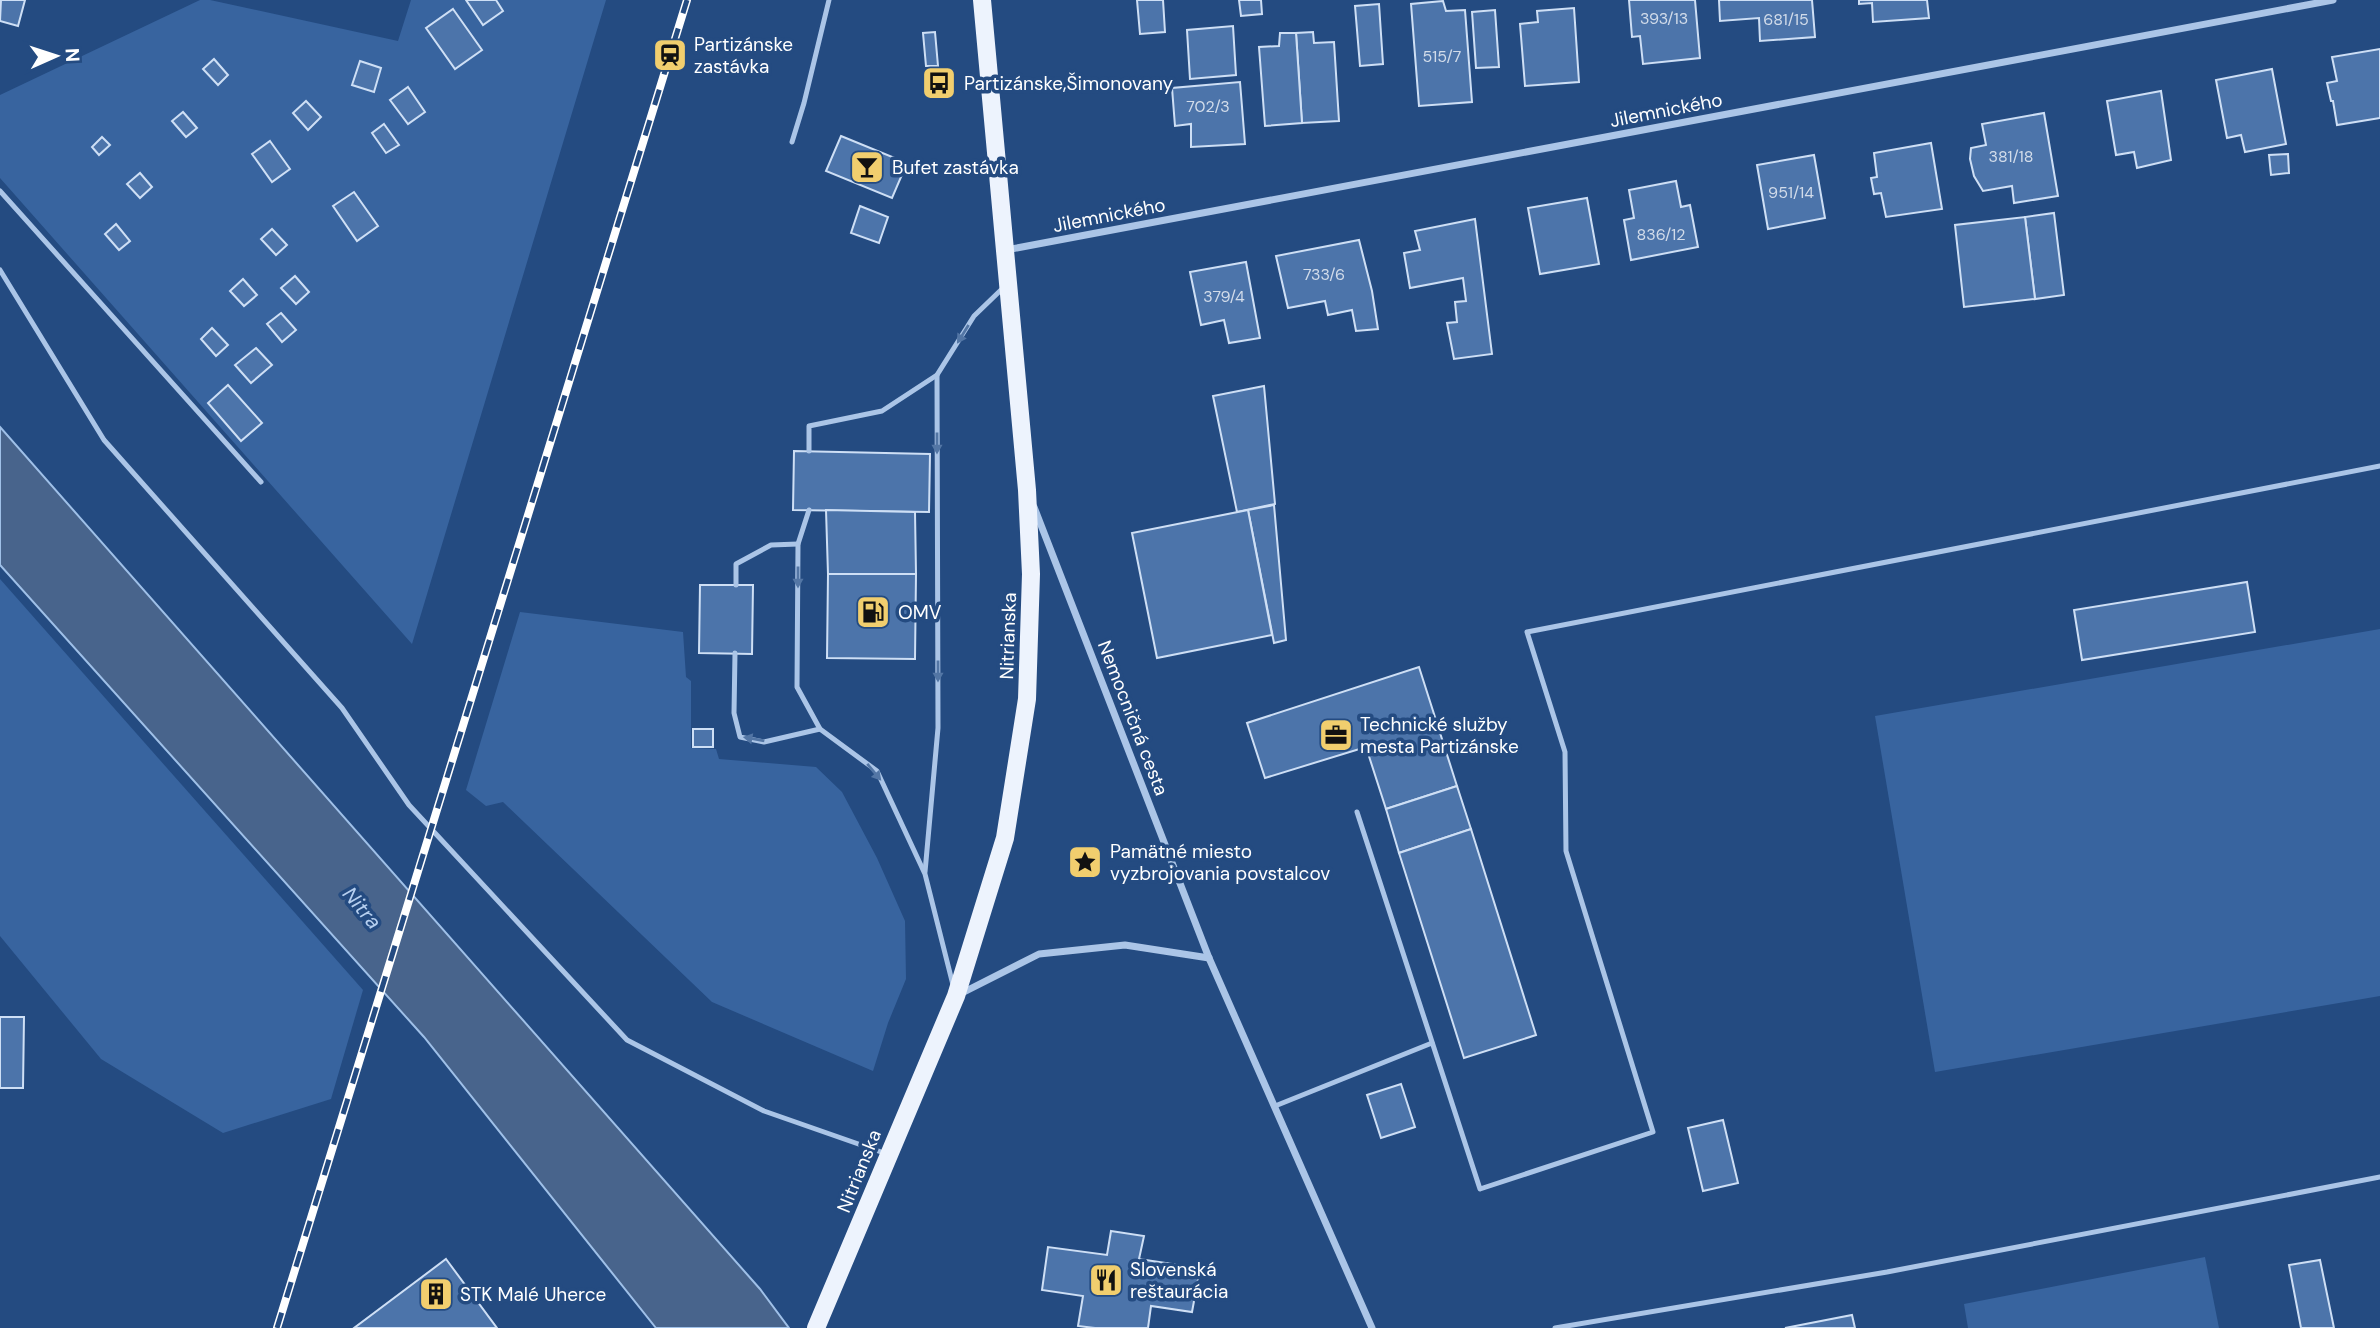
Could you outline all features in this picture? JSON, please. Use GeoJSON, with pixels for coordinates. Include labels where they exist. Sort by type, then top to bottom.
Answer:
{"type":"FeatureCollection","features":[{"type":"Feature","properties":{"kind":"main road","name":"Nitrianska"},"geometry":{"type":"LineString","coordinates":[[816,1328],[956,996],[1005,838],[1027,699],[1031,574],[1027,490],[982,0]]}},
{"type":"Feature","properties":{"kind":"street","name":"Jilemnického"},"geometry":{"type":"LineString","coordinates":[[1005,250],[2333,0]]}},
{"type":"Feature","properties":{"kind":"street","name":"Nemocničná cesta"},"geometry":{"type":"LineString","coordinates":[[1027,490],[1209,958],[1372,1328]]}},
{"type":"Feature","properties":{"kind":"street"},"geometry":{"type":"LineString","coordinates":[[956,996],[1039,954],[1125,945],[1209,958]]}},
{"type":"Feature","properties":{"kind":"lane"},"geometry":{"type":"LineString","coordinates":[[792,142],[829,0]]}},
{"type":"Feature","properties":{"kind":"lane"},"geometry":{"type":"LineString","coordinates":[[0,191],[261,482]]}},
{"type":"Feature","properties":{"kind":"lane"},"geometry":{"type":"LineString","coordinates":[[0,270],[104,440],[342,708],[409,805],[627,1040],[764,1111],[888,1154]]}},
{"type":"Feature","properties":{"kind":"lane"},"geometry":{"type":"LineString","coordinates":[[809,451],[810,426],[882,411],[937,375],[974,316],[1008,284]]}},
{"type":"Feature","properties":{"kind":"lane"},"geometry":{"type":"LineString","coordinates":[[925,874],[938,728],[937,375]]}},
{"type":"Feature","properties":{"kind":"lane"},"geometry":{"type":"LineString","coordinates":[[1357,812],[1480,1189],[1653,1132],[1566,851],[1565,752],[1527,632],[2380,466]]}},
{"type":"Feature","properties":{"kind":"lane"},"geometry":{"type":"LineString","coordinates":[[809,510],[798,544],[797,687],[820,729],[877,771],[925,874],[956,996]]}},
{"type":"Feature","properties":{"kind":"lane"},"geometry":{"type":"LineString","coordinates":[[736,585],[736,564],[771,545],[798,544]]}},
{"type":"Feature","properties":{"kind":"lane"},"geometry":{"type":"LineString","coordinates":[[735,653],[734,713],[740,737],[764,742],[820,729]]}},
{"type":"Feature","properties":{"kind":"lane"},"geometry":{"type":"LineString","coordinates":[[1275,1106],[1432,1043]]}},
{"type":"Feature","properties":{"kind":"lane"},"geometry":{"type":"LineString","coordinates":[[1555,1328],[1887,1272],[2380,1177]]}},
{"type":"Feature","properties":{"kind":"shaded area"},"geometry":{"type":"Polygon","coordinates":[[[200,0],[398,41],[411,0],[606,0],[412,644],[0,178],[0,95],[200,0]]]}},
{"type":"Feature","properties":{"kind":"shaded area"},"geometry":{"type":"Polygon","coordinates":[[[0,579],[363,990],[331,1099],[223,1133],[101,1059],[0,936],[0,579]]]}},
{"type":"Feature","properties":{"kind":"shaded area"},"geometry":{"type":"Polygon","coordinates":[[[520,612],[683,632],[686,677],[691,681],[691,748],[716,749],[719,759],[816,767],[842,792],[877,858],[905,921],[906,979],[873,1071],[712,1002],[503,802],[486,806],[466,790],[520,612]]]}},
{"type":"Feature","properties":{"kind":"shaded area"},"geometry":{"type":"Polygon","coordinates":[[[2380,629],[2380,996],[1935,1072],[1875,716],[2380,629]]]}},
{"type":"Feature","properties":{"kind":"shaded area"},"geometry":{"type":"Polygon","coordinates":[[[2205,1257],[2219,1328],[1968,1328],[1964,1304],[2205,1257]]]}},
{"type":"Feature","properties":{"kind":"water","name":"Nitra"},"geometry":{"type":"Polygon","coordinates":[[[0,427],[760,1289],[789,1328],[656,1328],[424,1037],[0,565],[0,427]]]}},
{"type":"Feature","properties":{"kind":"building"},"geometry":{"type":"Polygon","coordinates":[[[1,0],[25,0],[18,26],[0,21],[1,0]]]}},
{"type":"Feature","properties":{"kind":"building"},"geometry":{"type":"Polygon","coordinates":[[[466,0],[496,0],[503,11],[483,25],[466,0]]]}},
{"type":"Feature","properties":{"kind":"building"},"geometry":{"type":"Polygon","coordinates":[[[1137,0],[1163,0],[1165,32],[1140,34],[1137,0]]]}},
{"type":"Feature","properties":{"kind":"building"},"geometry":{"type":"Polygon","coordinates":[[[1239,0],[1261,0],[1262,14],[1241,16],[1239,0]]]}},
{"type":"Feature","properties":{"kind":"building"},"geometry":{"type":"Polygon","coordinates":[[[1629,0],[1695,0],[1700,58],[1643,64],[1640,36],[1632,37],[1629,0]]]}},
{"type":"Feature","properties":{"kind":"building"},"geometry":{"type":"Polygon","coordinates":[[[1719,0],[1812,0],[1815,37],[1760,41],[1759,18],[1720,21],[1719,0]]]}},
{"type":"Feature","properties":{"kind":"building"},"geometry":{"type":"Polygon","coordinates":[[[1859,0],[1927,0],[1929,18],[1873,22],[1872,3],[1859,4],[1859,0]]]}},
{"type":"Feature","properties":{"kind":"building"},"geometry":{"type":"Polygon","coordinates":[[[1443,1],[1446,11],[1465,10],[1472,102],[1419,106],[1411,4],[1443,1]]]}},
{"type":"Feature","properties":{"kind":"building"},"geometry":{"type":"Polygon","coordinates":[[[1379,4],[1383,64],[1360,66],[1355,6],[1379,4]]]}},
{"type":"Feature","properties":{"kind":"building"},"geometry":{"type":"Polygon","coordinates":[[[1574,8],[1579,82],[1525,86],[1520,24],[1538,22],[1537,11],[1574,8]]]}},
{"type":"Feature","properties":{"kind":"building"},"geometry":{"type":"Polygon","coordinates":[[[453,9],[482,50],[455,69],[426,28],[453,9]]]}},
{"type":"Feature","properties":{"kind":"building"},"geometry":{"type":"Polygon","coordinates":[[[1495,10],[1499,67],[1476,68],[1472,12],[1495,10]]]}},
{"type":"Feature","properties":{"kind":"building"},"geometry":{"type":"Polygon","coordinates":[[[1233,26],[1236,75],[1190,79],[1187,30],[1233,26]]]}},
{"type":"Feature","properties":{"kind":"building"},"geometry":{"type":"Polygon","coordinates":[[[935,32],[938,66],[926,66],[923,33],[935,32]]]}},
{"type":"Feature","properties":{"kind":"building"},"geometry":{"type":"Polygon","coordinates":[[[1313,32],[1314,43],[1334,42],[1339,121],[1302,123],[1296,33],[1313,32]]]}},
{"type":"Feature","properties":{"kind":"building"},"geometry":{"type":"Polygon","coordinates":[[[1280,33],[1296,33],[1302,123],[1265,126],[1259,47],[1279,46],[1280,33]]]}},
{"type":"Feature","properties":{"kind":"building"},"geometry":{"type":"Polygon","coordinates":[[[2380,49],[2380,118],[2337,125],[2327,83],[2337,81],[2332,57],[2380,49]]]}},
{"type":"Feature","properties":{"kind":"building"},"geometry":{"type":"Polygon","coordinates":[[[214,59],[228,75],[218,85],[203,69],[214,59]]]}},
{"type":"Feature","properties":{"kind":"building"},"geometry":{"type":"Polygon","coordinates":[[[360,61],[381,68],[374,92],[352,85],[360,61]]]}},
{"type":"Feature","properties":{"kind":"building"},"geometry":{"type":"Polygon","coordinates":[[[2272,69],[2286,144],[2245,152],[2241,135],[2227,138],[2216,80],[2272,69]]]}},
{"type":"Feature","properties":{"kind":"building"},"geometry":{"type":"Polygon","coordinates":[[[1240,82],[1245,144],[1191,147],[1191,124],[1175,126],[1172,88],[1240,82]]]}},
{"type":"Feature","properties":{"kind":"building"},"geometry":{"type":"Polygon","coordinates":[[[408,87],[425,112],[408,124],[390,100],[408,87]]]}},
{"type":"Feature","properties":{"kind":"building"},"geometry":{"type":"Polygon","coordinates":[[[2161,91],[2171,160],[2137,168],[2134,152],[2116,155],[2107,101],[2161,91]]]}},
{"type":"Feature","properties":{"kind":"building"},"geometry":{"type":"Polygon","coordinates":[[[306,101],[321,117],[308,130],[293,113],[306,101]]]}},
{"type":"Feature","properties":{"kind":"building"},"geometry":{"type":"Polygon","coordinates":[[[183,112],[197,128],[186,137],[172,121],[183,112]]]}},
{"type":"Feature","properties":{"kind":"building"},"geometry":{"type":"Polygon","coordinates":[[[2044,113],[2058,196],[2014,203],[2012,186],[1983,191],[1974,176],[1970,159],[1971,148],[1986,145],[1982,124],[2044,113]]]}},
{"type":"Feature","properties":{"kind":"building"},"geometry":{"type":"Polygon","coordinates":[[[384,124],[399,145],[386,153],[372,133],[384,124]]]}},
{"type":"Feature","properties":{"kind":"building","name":"Bufet zastávka"},"geometry":{"type":"Polygon","coordinates":[[[841,136],[907,163],[892,198],[826,171],[841,136]]]}},
{"type":"Feature","properties":{"kind":"building"},"geometry":{"type":"Polygon","coordinates":[[[102,137],[110,145],[99,155],[92,147],[102,137]]]}},
{"type":"Feature","properties":{"kind":"building"},"geometry":{"type":"Polygon","coordinates":[[[270,141],[290,169],[272,182],[252,154],[270,141]]]}},
{"type":"Feature","properties":{"kind":"building"},"geometry":{"type":"Polygon","coordinates":[[[1931,143],[1942,209],[1886,217],[1881,193],[1874,194],[1871,178],[1877,177],[1874,153],[1931,143]]]}},
{"type":"Feature","properties":{"kind":"building"},"geometry":{"type":"Polygon","coordinates":[[[2288,154],[2289,173],[2271,175],[2269,155],[2288,154]]]}},
{"type":"Feature","properties":{"kind":"building"},"geometry":{"type":"Polygon","coordinates":[[[1814,155],[1825,218],[1768,229],[1757,165],[1814,155]]]}},
{"type":"Feature","properties":{"kind":"building"},"geometry":{"type":"Polygon","coordinates":[[[140,173],[152,187],[140,198],[127,184],[140,173]]]}},
{"type":"Feature","properties":{"kind":"building"},"geometry":{"type":"Polygon","coordinates":[[[1676,181],[1681,207],[1690,205],[1698,247],[1631,260],[1624,220],[1634,218],[1629,190],[1676,181]]]}},
{"type":"Feature","properties":{"kind":"building"},"geometry":{"type":"Polygon","coordinates":[[[354,192],[378,226],[357,241],[333,206],[354,192]]]}},
{"type":"Feature","properties":{"kind":"building"},"geometry":{"type":"Polygon","coordinates":[[[1587,198],[1599,264],[1540,274],[1528,208],[1587,198]]]}},
{"type":"Feature","properties":{"kind":"building"},"geometry":{"type":"Polygon","coordinates":[[[860,206],[888,217],[879,243],[851,233],[860,206]]]}},
{"type":"Feature","properties":{"kind":"building"},"geometry":{"type":"Polygon","coordinates":[[[2054,213],[2064,295],[2035,299],[2025,217],[2054,213]]]}},
{"type":"Feature","properties":{"kind":"building"},"geometry":{"type":"Polygon","coordinates":[[[2025,217],[2035,299],[1964,307],[1955,225],[2025,217]]]}},
{"type":"Feature","properties":{"kind":"building"},"geometry":{"type":"Polygon","coordinates":[[[1475,219],[1492,354],[1454,359],[1447,323],[1457,322],[1455,302],[1466,301],[1463,278],[1410,288],[1404,253],[1420,250],[1415,231],[1475,219]]]}},
{"type":"Feature","properties":{"kind":"building"},"geometry":{"type":"Polygon","coordinates":[[[116,224],[130,241],[119,250],[105,234],[116,224]]]}},
{"type":"Feature","properties":{"kind":"building"},"geometry":{"type":"Polygon","coordinates":[[[272,229],[287,245],[276,255],[261,239],[272,229]]]}},
{"type":"Feature","properties":{"kind":"building"},"geometry":{"type":"Polygon","coordinates":[[[1359,240],[1378,329],[1356,331],[1352,310],[1328,315],[1325,301],[1288,308],[1276,256],[1359,240]]]}},
{"type":"Feature","properties":{"kind":"building"},"geometry":{"type":"Polygon","coordinates":[[[1246,262],[1260,338],[1229,343],[1224,320],[1201,325],[1190,272],[1246,262]]]}},
{"type":"Feature","properties":{"kind":"building"},"geometry":{"type":"Polygon","coordinates":[[[295,276],[309,292],[296,304],[281,288],[295,276]]]}},
{"type":"Feature","properties":{"kind":"building"},"geometry":{"type":"Polygon","coordinates":[[[243,279],[257,295],[244,306],[230,291],[243,279]]]}},
{"type":"Feature","properties":{"kind":"building"},"geometry":{"type":"Polygon","coordinates":[[[281,313],[296,330],[282,342],[267,324],[281,313]]]}},
{"type":"Feature","properties":{"kind":"building"},"geometry":{"type":"Polygon","coordinates":[[[212,328],[228,345],[216,356],[201,339],[212,328]]]}},
{"type":"Feature","properties":{"kind":"building"},"geometry":{"type":"Polygon","coordinates":[[[256,348],[272,365],[251,383],[235,365],[256,348]]]}},
{"type":"Feature","properties":{"kind":"building"},"geometry":{"type":"Polygon","coordinates":[[[228,385],[262,423],[241,441],[208,403],[228,385]]]}},
{"type":"Feature","properties":{"kind":"building"},"geometry":{"type":"Polygon","coordinates":[[[1264,386],[1275,504],[1237,512],[1213,396],[1264,386]]]}},
{"type":"Feature","properties":{"kind":"building"},"geometry":{"type":"Polygon","coordinates":[[[794,451],[930,454],[929,512],[793,510],[794,451]]]}},
{"type":"Feature","properties":{"kind":"building"},"geometry":{"type":"Polygon","coordinates":[[[1274,505],[1286,640],[1274,643],[1248,510],[1274,505]]]}},
{"type":"Feature","properties":{"kind":"building"},"geometry":{"type":"Polygon","coordinates":[[[826,510],[915,512],[916,574],[828,574],[826,510]]]}},
{"type":"Feature","properties":{"kind":"building"},"geometry":{"type":"Polygon","coordinates":[[[1248,510],[1272,635],[1157,658],[1132,533],[1248,510]]]}},
{"type":"Feature","properties":{"kind":"building"},"geometry":{"type":"Polygon","coordinates":[[[828,574],[916,574],[915,659],[827,658],[828,574]]]}},
{"type":"Feature","properties":{"kind":"building"},"geometry":{"type":"Polygon","coordinates":[[[2247,582],[2255,632],[2082,660],[2074,610],[2247,582]]]}},
{"type":"Feature","properties":{"kind":"building"},"geometry":{"type":"Polygon","coordinates":[[[700,585],[753,585],[752,654],[699,653],[700,585]]]}},
{"type":"Feature","properties":{"kind":"building"},"geometry":{"type":"Polygon","coordinates":[[[1419,667],[1457,786],[1386,809],[1366,747],[1265,778],[1247,723],[1419,667]]]}},
{"type":"Feature","properties":{"kind":"building"},"geometry":{"type":"Polygon","coordinates":[[[693,729],[713,729],[713,747],[693,747],[693,729]]]}},
{"type":"Feature","properties":{"kind":"building"},"geometry":{"type":"Polygon","coordinates":[[[1457,786],[1471,829],[1399,853],[1386,809],[1457,786]]]}},
{"type":"Feature","properties":{"kind":"building"},"geometry":{"type":"Polygon","coordinates":[[[1471,829],[1536,1035],[1464,1058],[1399,853],[1471,829]]]}},
{"type":"Feature","properties":{"kind":"building"},"geometry":{"type":"Polygon","coordinates":[[[0,1017],[24,1017],[23,1088],[0,1088],[0,1017]]]}},
{"type":"Feature","properties":{"kind":"building"},"geometry":{"type":"Polygon","coordinates":[[[1401,1084],[1415,1127],[1381,1138],[1367,1095],[1401,1084]]]}},
{"type":"Feature","properties":{"kind":"building"},"geometry":{"type":"Polygon","coordinates":[[[1723,1120],[1738,1183],[1703,1191],[1688,1128],[1723,1120]]]}},
{"type":"Feature","properties":{"kind":"building"},"geometry":{"type":"Polygon","coordinates":[[[1111,1231],[1144,1236],[1139,1259],[1185,1266],[1186,1271],[1199,1274],[1192,1312],[1151,1306],[1148,1328],[1078,1326],[1083,1296],[1042,1290],[1048,1247],[1107,1255],[1111,1231]]]}},
{"type":"Feature","properties":{"kind":"building","name":"STK Malé Uherce"},"geometry":{"type":"Polygon","coordinates":[[[446,1259],[497,1328],[354,1328],[446,1259]]]}},
{"type":"Feature","properties":{"kind":"building"},"geometry":{"type":"Polygon","coordinates":[[[2320,1260],[2334,1328],[2301,1328],[2289,1265],[2320,1260]]]}},
{"type":"Feature","properties":{"kind":"building"},"geometry":{"type":"Polygon","coordinates":[[[1852,1315],[1855,1328],[1785,1328],[1852,1315]]]}},
{"type":"Feature","properties":{"kind":"railway"},"geometry":{"type":"LineString","coordinates":[[277,1328],[687,0]]}},
{"type":"Feature","properties":{"kind":"place","name":"Partizánske zastávka"},"geometry":{"type":"Point","coordinates":[670,55]}},
{"type":"Feature","properties":{"kind":"place","name":"Partizánske,Šimonovany"},"geometry":{"type":"Point","coordinates":[939,83]}},
{"type":"Feature","properties":{"kind":"place","name":"Bufet zastávka"},"geometry":{"type":"Point","coordinates":[867,167]}},
{"type":"Feature","properties":{"kind":"place","name":"OMV"},"geometry":{"type":"Point","coordinates":[873,612]}},
{"type":"Feature","properties":{"kind":"place","name":"Technické služby mesta Partizánske"},"geometry":{"type":"Point","coordinates":[1336,735]}},
{"type":"Feature","properties":{"kind":"place","name":"Pamätné miesto vyzbrojovania povstalcov"},"geometry":{"type":"Point","coordinates":[1085,862]}},
{"type":"Feature","properties":{"kind":"place","name":"Slovenská reštaurácia"},"geometry":{"type":"Point","coordinates":[1106,1280]}},
{"type":"Feature","properties":{"kind":"place","name":"STK Malé Uherce"},"geometry":{"type":"Point","coordinates":[436,1294]}}]}
